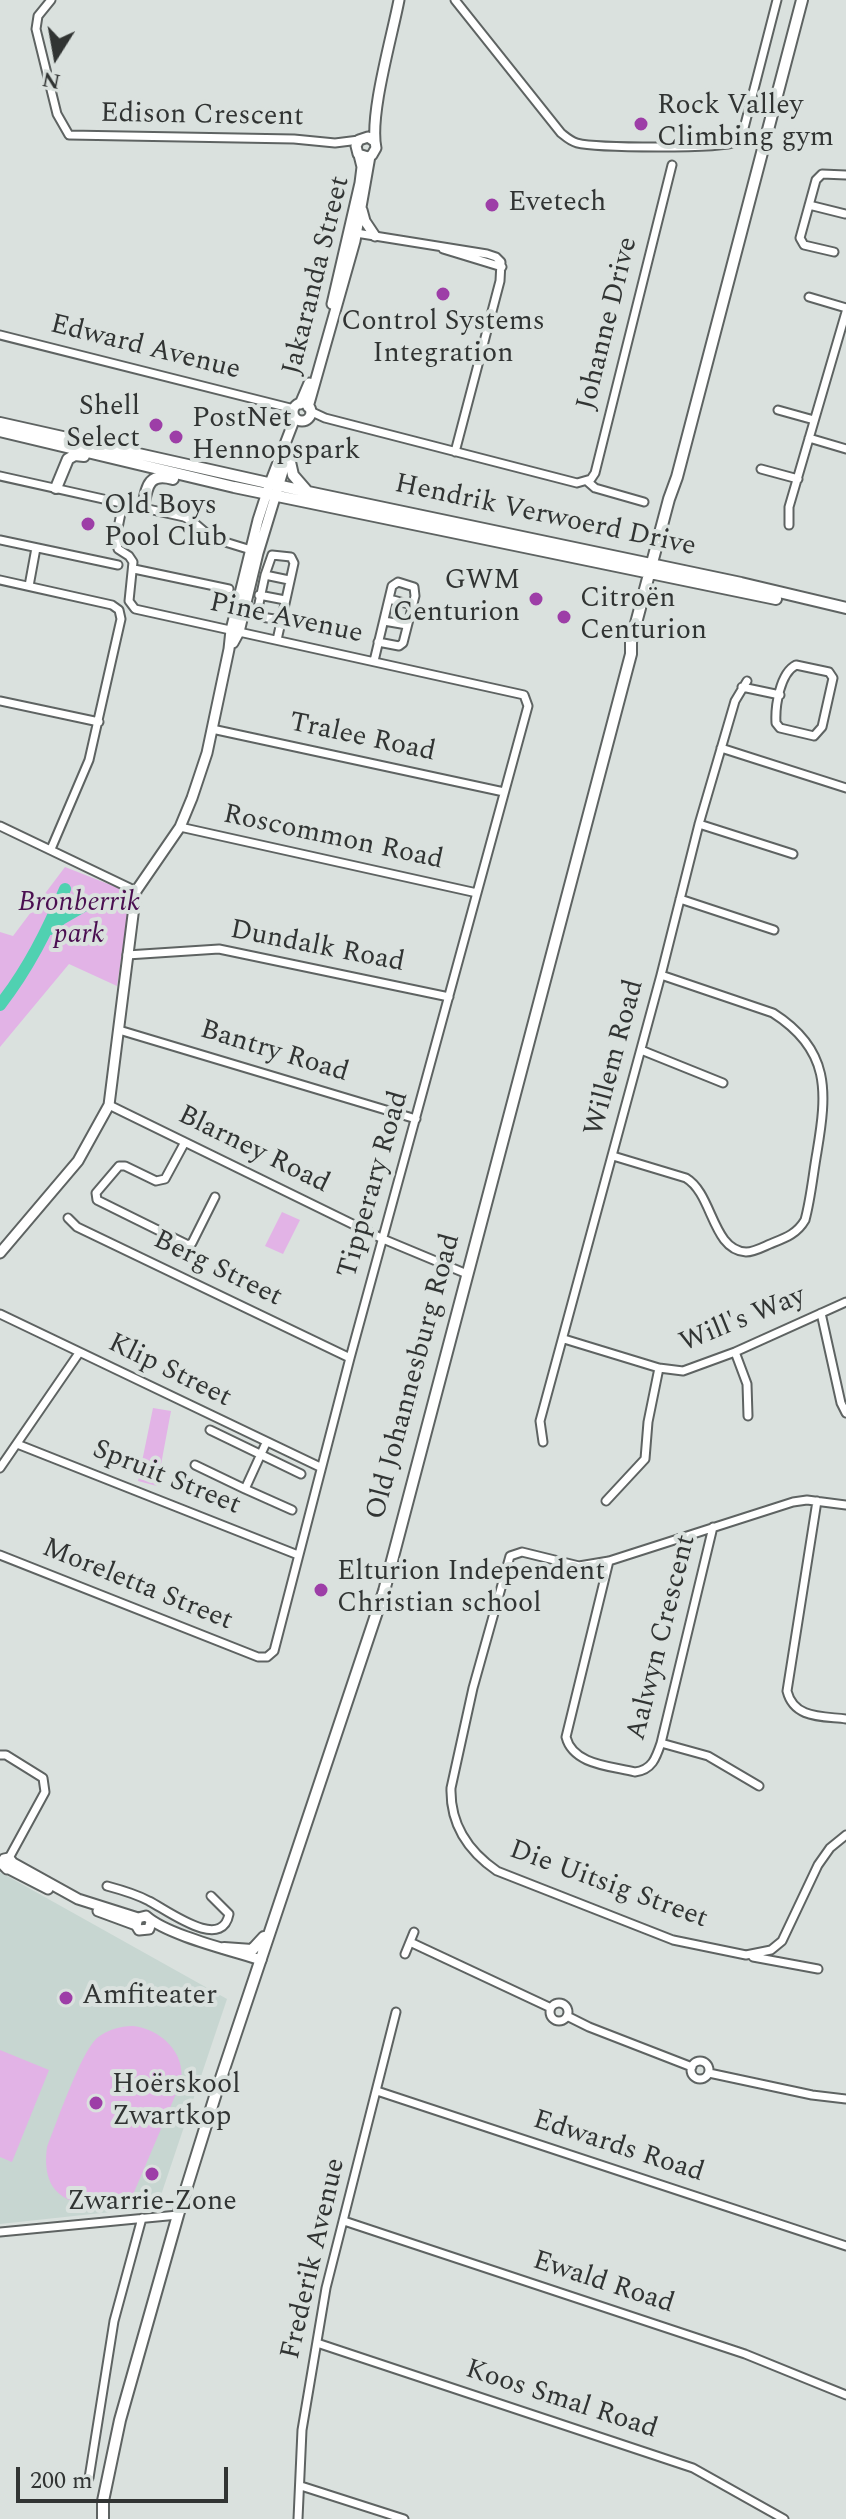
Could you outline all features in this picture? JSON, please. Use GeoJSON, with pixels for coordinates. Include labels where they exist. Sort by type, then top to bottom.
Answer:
{"type":"FeatureCollection","features":[{"type":"Feature","properties":{"kind":"main road","name":"Old Johannesburg Road"},"geometry":{"type":"LineString","coordinates":[[103,2519],[103,2501],[120,2420],[178,2215],[384,1591],[631,654],[638,643],[677,477],[802,0]]}},
{"type":"Feature","properties":{"kind":"main road","name":"Hendrik Verwoerd Drive"},"geometry":{"type":"LineString","coordinates":[[0,423],[272,489],[654,569]]}},
{"type":"Feature","properties":{"kind":"main road","name":"Hendrik Verwoerd Drive"},"geometry":{"type":"LineString","coordinates":[[0,431],[234,487],[308,492],[846,611]]}},
{"type":"Feature","properties":{"kind":"main road"},"geometry":{"type":"LineString","coordinates":[[51,443],[60,454],[60,476]]}},
{"type":"Feature","properties":{"kind":"main road"},"geometry":{"type":"LineString","coordinates":[[288,453],[293,475],[308,492]]}},
{"type":"Feature","properties":{"kind":"main road"},"geometry":{"type":"LineString","coordinates":[[56,488],[68,459],[77,455],[149,466]]}},
{"type":"Feature","properties":{"kind":"main road"},"geometry":{"type":"LineString","coordinates":[[143,507],[148,486],[162,476],[200,485],[234,487]]}},
{"type":"Feature","properties":{"kind":"main road"},"geometry":{"type":"LineString","coordinates":[[224,1948],[254,1949],[273,1922]]}},
{"type":"Feature","properties":{"kind":"street","name":"Edison Crescent"},"geometry":{"type":"LineString","coordinates":[[51,0],[38,16],[36,29],[57,114],[69,135],[294,139],[335,143],[360,139]]}},
{"type":"Feature","properties":{"kind":"street"},"geometry":{"type":"LineString","coordinates":[[376,114],[360,139],[362,154],[376,151],[376,114],[399,0]]}},
{"type":"Feature","properties":{"kind":"street"},"geometry":{"type":"LineString","coordinates":[[455,0],[561,133],[572,141],[610,145],[717,146],[736,142],[745,124],[777,0]]}},
{"type":"Feature","properties":{"kind":"street"},"geometry":{"type":"LineString","coordinates":[[360,139],[368,137],[374,141]]}},
{"type":"Feature","properties":{"kind":"street","name":"Edison Crescent"},"geometry":{"type":"LineString","coordinates":[[335,143],[362,154]]}},
{"type":"Feature","properties":{"kind":"street","name":"Jakaranda Street"},"geometry":{"type":"LineString","coordinates":[[272,489],[288,453],[356,233],[361,207],[362,154]]}},
{"type":"Feature","properties":{"kind":"street","name":"Jakaranda Street"},"geometry":{"type":"LineString","coordinates":[[272,489],[301,413],[336,286],[362,173],[362,154]]}},
{"type":"Feature","properties":{"kind":"street","name":"Johanne Drive"},"geometry":{"type":"LineString","coordinates":[[587,481],[595,473],[672,165]]}},
{"type":"Feature","properties":{"kind":"street"},"geometry":{"type":"LineString","coordinates":[[834,252],[801,243],[800,238],[819,176],[846,175]]}},
{"type":"Feature","properties":{"kind":"street"},"geometry":{"type":"LineString","coordinates":[[809,205],[845,214]]}},
{"type":"Feature","properties":{"kind":"street"},"geometry":{"type":"LineString","coordinates":[[361,207],[365,221],[375,236]]}},
{"type":"Feature","properties":{"kind":"street"},"geometry":{"type":"LineString","coordinates":[[336,286],[351,238],[356,233],[437,246],[502,267],[455,452]]}},
{"type":"Feature","properties":{"kind":"street"},"geometry":{"type":"LineString","coordinates":[[789,525],[789,507],[846,310],[809,297]]}},
{"type":"Feature","properties":{"kind":"street","name":"Edward Avenue"},"geometry":{"type":"LineString","coordinates":[[0,335],[577,483],[587,481]]}},
{"type":"Feature","properties":{"kind":"street"},"geometry":{"type":"LineString","coordinates":[[778,410],[814,420]]}},
{"type":"Feature","properties":{"kind":"street"},"geometry":{"type":"LineString","coordinates":[[809,438],[846,449]]}},
{"type":"Feature","properties":{"kind":"street"},"geometry":{"type":"LineString","coordinates":[[761,469],[798,479]]}},
{"type":"Feature","properties":{"kind":"street"},"geometry":{"type":"LineString","coordinates":[[0,476],[184,517],[212,538],[251,550]]}},
{"type":"Feature","properties":{"kind":"street"},"geometry":{"type":"LineString","coordinates":[[587,481],[595,488],[644,502]]}},
{"type":"Feature","properties":{"kind":"street"},"geometry":{"type":"LineString","coordinates":[[0,1253],[73,1168],[89,1145],[109,1105],[136,891],[180,827],[201,774],[229,649],[267,524],[272,489]]}},
{"type":"Feature","properties":{"kind":"street"},"geometry":{"type":"LineString","coordinates":[[235,631],[251,550],[272,489]]}},
{"type":"Feature","properties":{"kind":"street","name":"Pine Avenue"},"geometry":{"type":"LineString","coordinates":[[123,503],[116,546],[132,559],[134,569],[129,601],[135,609],[524,695],[528,703],[527,714]]}},
{"type":"Feature","properties":{"kind":"street"},"geometry":{"type":"LineString","coordinates":[[252,576],[251,550],[267,524]]}},
{"type":"Feature","properties":{"kind":"street"},"geometry":{"type":"LineString","coordinates":[[0,540],[118,565]]}},
{"type":"Feature","properties":{"kind":"street"},"geometry":{"type":"LineString","coordinates":[[29,586],[36,548]]}},
{"type":"Feature","properties":{"kind":"street"},"geometry":{"type":"LineString","coordinates":[[277,640],[294,563],[291,557],[272,555],[259,595],[258,616],[281,620]]}},
{"type":"Feature","properties":{"kind":"street"},"geometry":{"type":"LineString","coordinates":[[134,569],[229,589]]}},
{"type":"Feature","properties":{"kind":"street"},"geometry":{"type":"LineString","coordinates":[[265,575],[289,580]]}},
{"type":"Feature","properties":{"kind":"street"},"geometry":{"type":"LineString","coordinates":[[0,580],[112,605],[119,610],[121,619],[89,760],[51,849]]}},
{"type":"Feature","properties":{"kind":"street"},"geometry":{"type":"LineString","coordinates":[[374,661],[378,642],[392,586],[398,582],[414,587],[402,645],[378,642]]}},
{"type":"Feature","properties":{"kind":"street"},"geometry":{"type":"LineString","coordinates":[[259,595],[285,600]]}},
{"type":"Feature","properties":{"kind":"street"},"geometry":{"type":"LineString","coordinates":[[389,599],[412,605]]}},
{"type":"Feature","properties":{"kind":"street"},"geometry":{"type":"LineString","coordinates":[[384,621],[407,625]]}},
{"type":"Feature","properties":{"kind":"street"},"geometry":{"type":"LineString","coordinates":[[796,665],[829,672],[833,678],[822,727],[816,736],[797,734],[777,726],[775,717],[780,695],[788,670],[796,665]]}},
{"type":"Feature","properties":{"kind":"street","name":"Willem Road"},"geometry":{"type":"LineString","coordinates":[[543,1442],[540,1421],[699,824],[735,701],[744,684],[780,695]]}},
{"type":"Feature","properties":{"kind":"street"},"geometry":{"type":"LineString","coordinates":[[0,701],[99,722]]}},
{"type":"Feature","properties":{"kind":"street","name":"Tipperary Road"},"geometry":{"type":"LineString","coordinates":[[258,1657],[267,1657],[274,1651],[320,1467],[527,714]]}},
{"type":"Feature","properties":{"kind":"street","name":"Tralee Road"},"geometry":{"type":"LineString","coordinates":[[212,729],[504,792]]}},
{"type":"Feature","properties":{"kind":"street"},"geometry":{"type":"LineString","coordinates":[[721,748],[846,788]]}},
{"type":"Feature","properties":{"kind":"street"},"geometry":{"type":"LineString","coordinates":[[699,824],[793,854]]}},
{"type":"Feature","properties":{"kind":"street"},"geometry":{"type":"LineString","coordinates":[[0,826],[136,891]]}},
{"type":"Feature","properties":{"kind":"street","name":"Roscommon Road"},"geometry":{"type":"LineString","coordinates":[[180,827],[477,893]]}},
{"type":"Feature","properties":{"kind":"street"},"geometry":{"type":"LineString","coordinates":[[680,899],[774,930]]}},
{"type":"Feature","properties":{"kind":"street","name":"Dundalk Road"},"geometry":{"type":"LineString","coordinates":[[127,955],[219,949],[449,997]]}},
{"type":"Feature","properties":{"kind":"street"},"geometry":{"type":"LineString","coordinates":[[613,1156],[694,1183],[701,1191],[723,1239],[737,1249],[751,1252],[788,1237],[805,1220],[825,1100],[821,1076],[808,1046],[785,1021],[773,1013],[661,975]]}},
{"type":"Feature","properties":{"kind":"street","name":"Bantry Road"},"geometry":{"type":"LineString","coordinates":[[119,1030],[416,1119]]}},
{"type":"Feature","properties":{"kind":"street"},"geometry":{"type":"LineString","coordinates":[[641,1050],[723,1083]]}},
{"type":"Feature","properties":{"kind":"street","name":"Blarney Road"},"geometry":{"type":"LineString","coordinates":[[109,1105],[383,1239],[467,1274]]}},
{"type":"Feature","properties":{"kind":"street"},"geometry":{"type":"LineString","coordinates":[[185,1142],[165,1179],[156,1181],[119,1166],[96,1193],[97,1200],[188,1245],[192,1243],[215,1197]]}},
{"type":"Feature","properties":{"kind":"street","name":"Berg Street"},"geometry":{"type":"LineString","coordinates":[[68,1218],[77,1227],[350,1358]]}},
{"type":"Feature","properties":{"kind":"street","name":"Will's Way"},"geometry":{"type":"LineString","coordinates":[[564,1339],[659,1368],[683,1371],[735,1352],[846,1302]]}},
{"type":"Feature","properties":{"kind":"street"},"geometry":{"type":"LineString","coordinates":[[821,1313],[841,1403],[846,1413]]}},
{"type":"Feature","properties":{"kind":"street","name":"Klip Street"},"geometry":{"type":"LineString","coordinates":[[0,1314],[320,1467]]}},
{"type":"Feature","properties":{"kind":"street"},"geometry":{"type":"LineString","coordinates":[[735,1352],[747,1384],[748,1416]]}},
{"type":"Feature","properties":{"kind":"street"},"geometry":{"type":"LineString","coordinates":[[0,1468],[79,1353]]}},
{"type":"Feature","properties":{"kind":"street"},"geometry":{"type":"LineString","coordinates":[[606,1501],[646,1457],[648,1422],[659,1368]]}},
{"type":"Feature","properties":{"kind":"street"},"geometry":{"type":"LineString","coordinates":[[210,1430],[301,1474]]}},
{"type":"Feature","properties":{"kind":"street"},"geometry":{"type":"LineString","coordinates":[[245,1489],[266,1443]]}},
{"type":"Feature","properties":{"kind":"street","name":"Spruit Street"},"geometry":{"type":"LineString","coordinates":[[17,1444],[298,1555]]}},
{"type":"Feature","properties":{"kind":"street"},"geometry":{"type":"LineString","coordinates":[[195,1465],[292,1510]]}},
{"type":"Feature","properties":{"kind":"street"},"geometry":{"type":"LineString","coordinates":[[817,1501],[788,1683],[789,1699],[805,1714],[846,1719]]}},
{"type":"Feature","properties":{"kind":"street","name":"Die Uitsig Street"},"geometry":{"type":"LineString","coordinates":[[818,1969],[673,1940],[497,1871],[475,1854],[456,1823],[450,1801],[473,1688],[507,1560],[513,1554],[522,1552],[574,1565],[609,1561],[793,1502],[846,1505]]}},
{"type":"Feature","properties":{"kind":"street","name":"Aalwyn Crescent"},"geometry":{"type":"LineString","coordinates":[[609,1561],[567,1729],[568,1745],[587,1760],[635,1772],[647,1769],[661,1743],[713,1527]]}},
{"type":"Feature","properties":{"kind":"street","name":"Moreletta Street"},"geometry":{"type":"LineString","coordinates":[[0,1555],[258,1657]]}},
{"type":"Feature","properties":{"kind":"street"},"geometry":{"type":"LineString","coordinates":[[661,1743],[708,1756],[759,1786]]}},
{"type":"Feature","properties":{"kind":"street"},"geometry":{"type":"LineString","coordinates":[[0,1755],[6,1755],[43,1778],[46,1784],[45,1792],[5,1862],[78,1899],[260,1963]]}},
{"type":"Feature","properties":{"kind":"street"},"geometry":{"type":"LineString","coordinates":[[746,1955],[771,1950],[782,1941],[818,1865],[830,1848],[846,1835]]}},
{"type":"Feature","properties":{"kind":"street"},"geometry":{"type":"LineString","coordinates":[[107,1886],[127,1891],[180,1919],[217,1930],[226,1924],[229,1914],[211,1896]]}},
{"type":"Feature","properties":{"kind":"street"},"geometry":{"type":"LineString","coordinates":[[144,1921],[152,1903]]}},
{"type":"Feature","properties":{"kind":"street"},"geometry":{"type":"LineString","coordinates":[[144,1921],[260,1963]]}},
{"type":"Feature","properties":{"kind":"street"},"geometry":{"type":"LineString","coordinates":[[405,1954],[414,1932]]}},
{"type":"Feature","properties":{"kind":"street"},"geometry":{"type":"LineString","coordinates":[[410,1942],[551,2008],[556,2003],[562,2003],[568,2009],[567,2016],[589,2027],[692,2067]]}},
{"type":"Feature","properties":{"kind":"street","name":"Frederik Avenue"},"geometry":{"type":"LineString","coordinates":[[298,2519],[302,2430],[326,2288],[396,2012]]}},
{"type":"Feature","properties":{"kind":"street"},"geometry":{"type":"LineString","coordinates":[[695,2062],[704,2062],[709,2066],[709,2073],[698,2079],[692,2073],[692,2067],[695,2062]]}},
{"type":"Feature","properties":{"kind":"street"},"geometry":{"type":"LineString","coordinates":[[709,2073],[812,2095],[846,2099]]}},
{"type":"Feature","properties":{"kind":"street","name":"Edwards Road"},"geometry":{"type":"LineString","coordinates":[[377,2091],[846,2246]]}},
{"type":"Feature","properties":{"kind":"street"},"geometry":{"type":"LineString","coordinates":[[0,2232],[178,2215]]}},
{"type":"Feature","properties":{"kind":"street"},"geometry":{"type":"LineString","coordinates":[[89,2478],[114,2318],[142,2218]]}},
{"type":"Feature","properties":{"kind":"street","name":"Ewald Road"},"geometry":{"type":"LineString","coordinates":[[344,2221],[745,2354],[846,2395]]}},
{"type":"Feature","properties":{"kind":"street","name":"Koos Smal Road"},"geometry":{"type":"LineString","coordinates":[[317,2343],[693,2468],[784,2519]]}},
{"type":"Feature","properties":{"kind":"street"},"geometry":{"type":"LineString","coordinates":[[301,2486],[404,2519]]}},
{"type":"Feature","properties":{"kind":"shaded area","name":"Hoërskool Zwartkop"},"geometry":{"type":"Polygon","coordinates":[[[0,1872],[227,1999],[157,2207],[0,2224],[0,1872]]]}},
{"type":"Feature","properties":{"kind":"green space","name":"Bronberrik park"},"geometry":{"type":"Polygon","coordinates":[[[65,867],[131,893],[117,986],[69,964],[0,1047],[0,932],[13,936],[65,867]]]}},
{"type":"Feature","properties":{"kind":"green space"},"geometry":{"type":"Polygon","coordinates":[[[282,1212],[300,1220],[283,1254],[265,1246],[282,1212]]]}},
{"type":"Feature","properties":{"kind":"green space"},"geometry":{"type":"Polygon","coordinates":[[[153,1408],[171,1411],[157,1486],[138,1481],[153,1408]]]}},
{"type":"Feature","properties":{"kind":"green space"},"geometry":{"type":"Polygon","coordinates":[[[133,2026],[153,2032],[169,2044],[179,2061],[181,2082],[129,2204],[96,2205],[68,2200],[50,2182],[46,2167],[47,2147],[90,2046],[105,2033],[133,2026]]]}},
{"type":"Feature","properties":{"kind":"green space"},"geometry":{"type":"Polygon","coordinates":[[[0,2050],[49,2070],[12,2162],[0,2157],[0,2050]]]}},
{"type":"Feature","properties":{"kind":"waterway"},"geometry":{"type":"LineString","coordinates":[[0,1005],[36,949],[65,889]]}},
{"type":"Feature","properties":{"kind":"waterway"},"geometry":{"type":"LineString","coordinates":[[50,929],[94,900]]}},
{"type":"Feature","properties":{"kind":"place","name":"Rock Valley Climbing gym"},"geometry":{"type":"Point","coordinates":[641,124]}},
{"type":"Feature","properties":{"kind":"place","name":"Evetech"},"geometry":{"type":"Point","coordinates":[492,205]}},
{"type":"Feature","properties":{"kind":"place","name":"Control Systems Integration"},"geometry":{"type":"Point","coordinates":[443,294]}},
{"type":"Feature","properties":{"kind":"place","name":"Shell Select"},"geometry":{"type":"Point","coordinates":[156,425]}},
{"type":"Feature","properties":{"kind":"place","name":"PostNet Hennopspark"},"geometry":{"type":"Point","coordinates":[176,437]}},
{"type":"Feature","properties":{"kind":"place","name":"Old Boys Pool Club"},"geometry":{"type":"Point","coordinates":[88,524]}},
{"type":"Feature","properties":{"kind":"place","name":"GWM Centurion"},"geometry":{"type":"Point","coordinates":[536,599]}},
{"type":"Feature","properties":{"kind":"place","name":"Citroën Centurion"},"geometry":{"type":"Point","coordinates":[564,617]}},
{"type":"Feature","properties":{"kind":"place","name":"Elturion Independent Christian school"},"geometry":{"type":"Point","coordinates":[321,1590]}},
{"type":"Feature","properties":{"kind":"place","name":"Amfiteater"},"geometry":{"type":"Point","coordinates":[66,1998]}},
{"type":"Feature","properties":{"kind":"place","name":"Hoërskool Zwartkop"},"geometry":{"type":"Point","coordinates":[96,2103]}},
{"type":"Feature","properties":{"kind":"place","name":"Zwarrie-Zone"},"geometry":{"type":"Point","coordinates":[152,2174]}}]}
